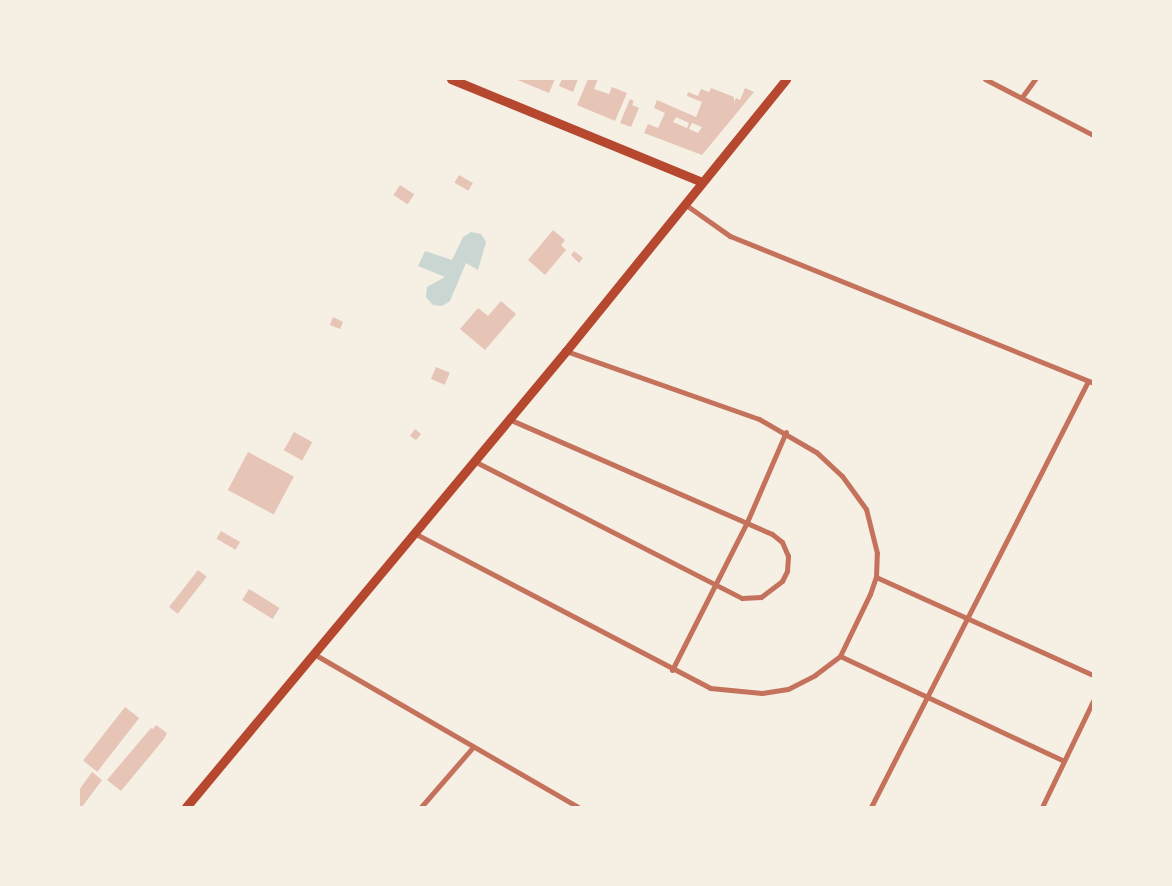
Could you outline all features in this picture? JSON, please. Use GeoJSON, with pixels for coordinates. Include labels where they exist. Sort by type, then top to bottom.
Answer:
{"type":"FeatureCollection","features":[{"type":"Feature","properties":{"kind":"main road"},"geometry":{"type":"LineString","coordinates":[[451,79],[702,182]]}},
{"type":"Feature","properties":{"kind":"main road"},"geometry":{"type":"LineString","coordinates":[[186,807],[566,351],[786,79]]}},
{"type":"Feature","properties":{"kind":"street"},"geometry":{"type":"LineString","coordinates":[[985,79],[1093,134]]}},
{"type":"Feature","properties":{"kind":"street"},"geometry":{"type":"LineString","coordinates":[[1022,97],[1034,79]]}},
{"type":"Feature","properties":{"kind":"street"},"geometry":{"type":"LineString","coordinates":[[686,205],[730,236],[1091,382],[871,807]]}},
{"type":"Feature","properties":{"kind":"street"},"geometry":{"type":"LineString","coordinates":[[414,533],[672,670],[710,688],[762,693],[788,689],[802,682],[840,656],[876,577],[877,553],[873,530],[854,490],[830,463],[786,432],[759,419],[566,351]]}},
{"type":"Feature","properties":{"kind":"street"},"geometry":{"type":"LineString","coordinates":[[474,461],[713,584],[751,599],[771,592],[782,581],[787,570],[788,556],[782,542],[747,522],[509,419]]}},
{"type":"Feature","properties":{"kind":"street"},"geometry":{"type":"LineString","coordinates":[[672,670],[713,584],[747,522],[786,432]]}},
{"type":"Feature","properties":{"kind":"street"},"geometry":{"type":"LineString","coordinates":[[876,577],[1093,675]]}},
{"type":"Feature","properties":{"kind":"street"},"geometry":{"type":"LineString","coordinates":[[314,654],[578,807]]}},
{"type":"Feature","properties":{"kind":"street"},"geometry":{"type":"LineString","coordinates":[[840,656],[1064,761]]}},
{"type":"Feature","properties":{"kind":"street"},"geometry":{"type":"LineString","coordinates":[[1042,807],[1093,701]]}},
{"type":"Feature","properties":{"kind":"street"},"geometry":{"type":"LineString","coordinates":[[421,807],[473,747]]}},
{"type":"Feature","properties":{"kind":"shaded area"},"geometry":{"type":"Polygon","coordinates":[[[471,232],[481,234],[486,242],[478,270],[466,263],[450,301],[442,306],[433,305],[426,297],[427,287],[445,277],[418,266],[425,251],[452,260],[463,237],[471,232]]]}},
{"type":"Feature","properties":{"kind":"building"},"geometry":{"type":"Polygon","coordinates":[[[515,79],[555,79],[549,93],[515,79]]]}},
{"type":"Feature","properties":{"kind":"building"},"geometry":{"type":"Polygon","coordinates":[[[562,79],[578,79],[573,92],[559,86],[562,79]]]}},
{"type":"Feature","properties":{"kind":"building"},"geometry":{"type":"Polygon","coordinates":[[[588,79],[598,79],[594,89],[609,94],[612,87],[627,93],[615,121],[577,105],[588,79]]]}},
{"type":"Feature","properties":{"kind":"building"},"geometry":{"type":"Polygon","coordinates":[[[711,88],[734,97],[734,102],[736,98],[740,100],[745,88],[754,92],[702,155],[644,133],[648,124],[658,128],[665,113],[654,108],[657,100],[696,117],[702,102],[687,96],[688,92],[698,96],[701,89],[709,92],[711,88]],[[676,117],[673,122],[687,128],[689,123],[676,117]],[[692,123],[689,129],[698,133],[702,127],[692,123]]]}},
{"type":"Feature","properties":{"kind":"building"},"geometry":{"type":"Polygon","coordinates":[[[630,99],[634,101],[632,105],[639,108],[631,127],[620,123],[630,99]]]}},
{"type":"Feature","properties":{"kind":"building"},"geometry":{"type":"Polygon","coordinates":[[[459,175],[473,183],[468,191],[454,183],[459,175]]]}},
{"type":"Feature","properties":{"kind":"building"},"geometry":{"type":"Polygon","coordinates":[[[400,185],[414,194],[408,204],[393,195],[400,185]]]}},
{"type":"Feature","properties":{"kind":"building"},"geometry":{"type":"Polygon","coordinates":[[[553,230],[565,240],[561,245],[566,250],[545,275],[528,260],[553,230]]]}},
{"type":"Feature","properties":{"kind":"building"},"geometry":{"type":"Polygon","coordinates":[[[574,251],[583,258],[579,263],[571,255],[574,251]]]}},
{"type":"Feature","properties":{"kind":"building"},"geometry":{"type":"Polygon","coordinates":[[[501,301],[516,314],[485,350],[460,329],[478,308],[488,316],[501,301]]]}},
{"type":"Feature","properties":{"kind":"building"},"geometry":{"type":"Polygon","coordinates":[[[333,317],[343,322],[340,329],[330,325],[333,317]]]}},
{"type":"Feature","properties":{"kind":"building"},"geometry":{"type":"Polygon","coordinates":[[[436,367],[450,373],[445,385],[431,379],[436,367]]]}},
{"type":"Feature","properties":{"kind":"building"},"geometry":{"type":"Polygon","coordinates":[[[415,429],[421,434],[416,440],[410,436],[415,429]]]}},
{"type":"Feature","properties":{"kind":"building"},"geometry":{"type":"Polygon","coordinates":[[[294,432],[312,442],[302,461],[284,450],[294,432]]]}},
{"type":"Feature","properties":{"kind":"building"},"geometry":{"type":"Polygon","coordinates":[[[248,452],[294,476],[274,514],[228,490],[248,452]]]}},
{"type":"Feature","properties":{"kind":"building"},"geometry":{"type":"Polygon","coordinates":[[[221,531],[240,542],[236,550],[216,539],[221,531]]]}},
{"type":"Feature","properties":{"kind":"building"},"geometry":{"type":"Polygon","coordinates":[[[198,570],[207,577],[178,614],[169,607],[198,570]]]}},
{"type":"Feature","properties":{"kind":"building"},"geometry":{"type":"Polygon","coordinates":[[[249,589],[280,608],[273,619],[242,600],[249,589]]]}},
{"type":"Feature","properties":{"kind":"building"},"geometry":{"type":"Polygon","coordinates":[[[125,707],[139,718],[97,772],[83,761],[125,707]]]}},
{"type":"Feature","properties":{"kind":"building"},"geometry":{"type":"Polygon","coordinates":[[[156,725],[167,733],[164,739],[121,791],[107,780],[151,728],[153,729],[156,725]]]}},
{"type":"Feature","properties":{"kind":"building"},"geometry":{"type":"Polygon","coordinates":[[[92,772],[102,780],[82,807],[79,807],[79,790],[92,772]]]}}]}
